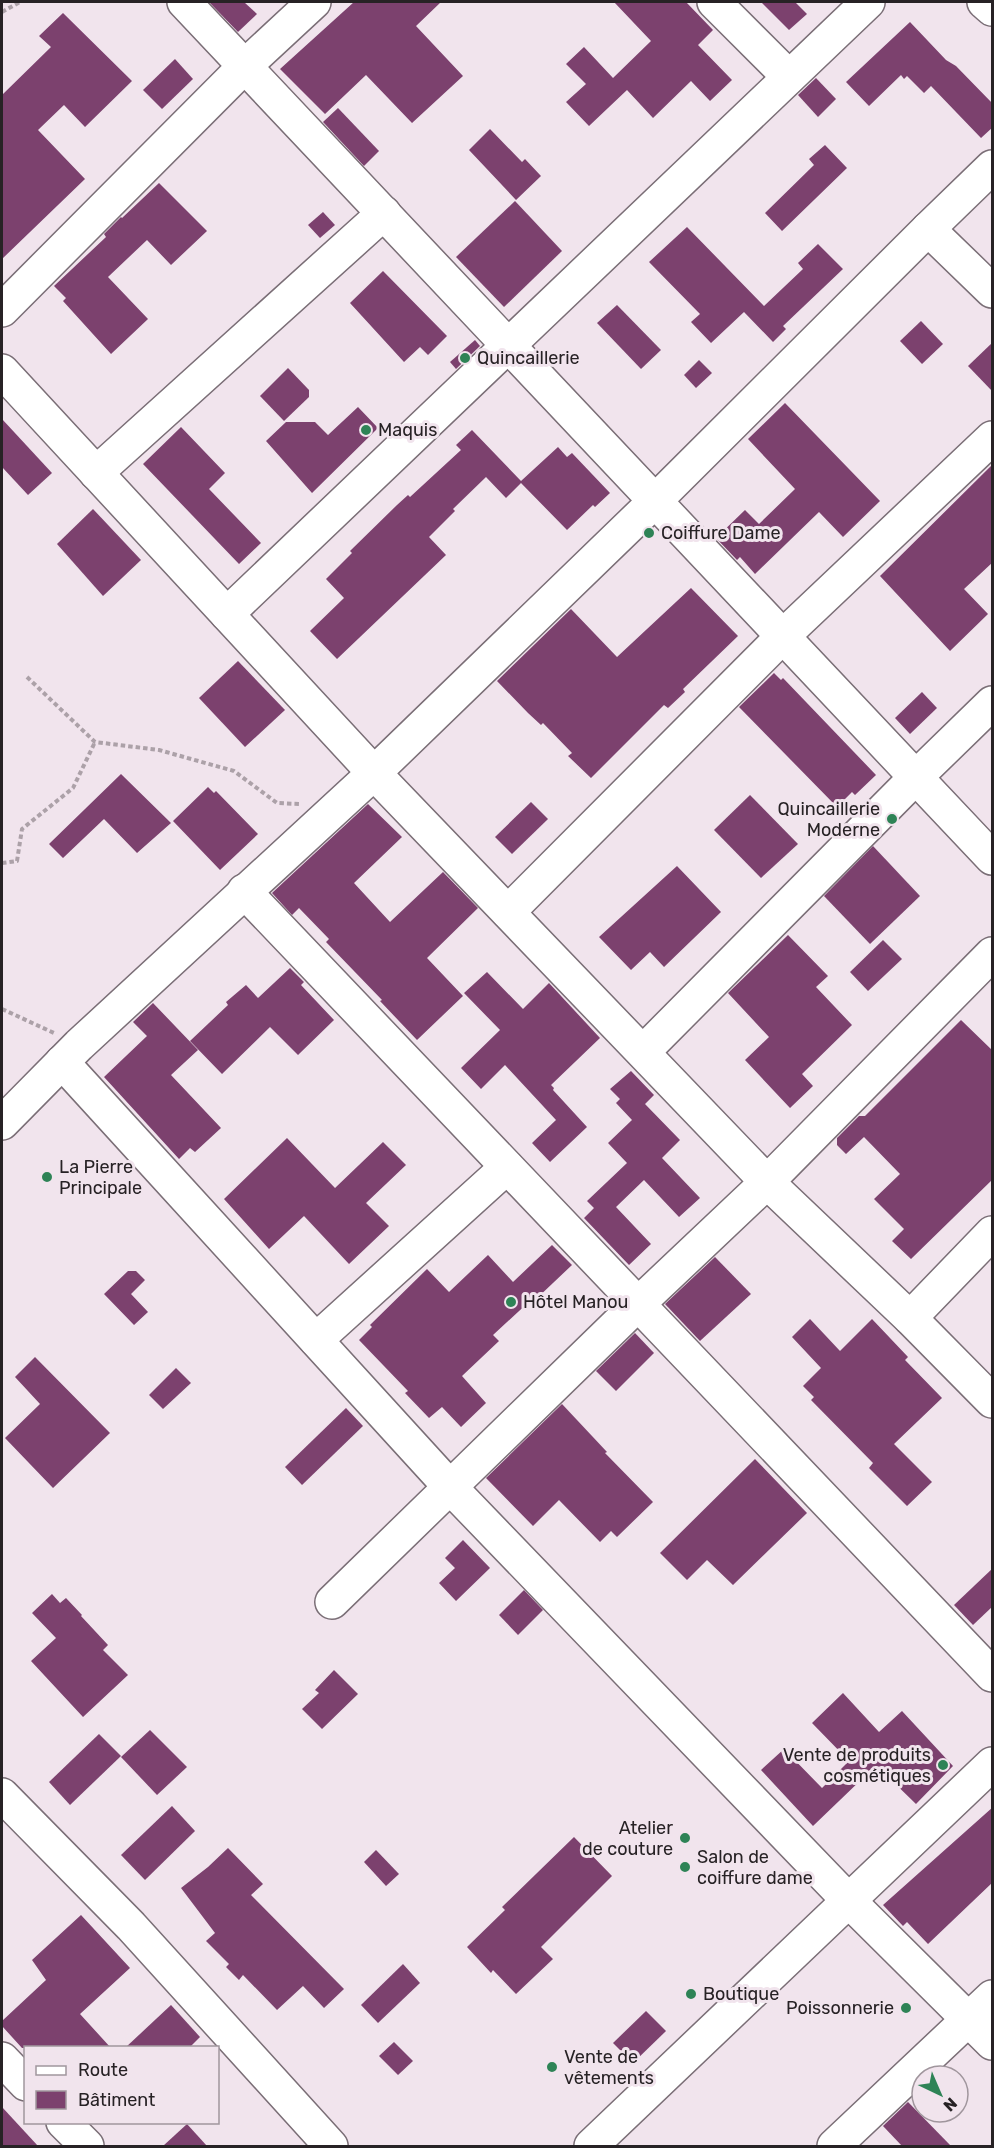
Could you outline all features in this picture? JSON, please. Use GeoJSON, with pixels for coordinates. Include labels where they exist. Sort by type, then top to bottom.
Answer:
{"type":"FeatureCollection","features":[{"type":"Feature","properties":{"kind":"street"},"geometry":{"type":"LineString","coordinates":[[184,2],[993,858]]}},
{"type":"Feature","properties":{"kind":"street"},"geometry":{"type":"LineString","coordinates":[[2,310],[245,66],[314,2]]}},
{"type":"Feature","properties":{"kind":"street"},"geometry":{"type":"LineString","coordinates":[[714,2],[789,77]]}},
{"type":"Feature","properties":{"kind":"street"},"geometry":{"type":"LineString","coordinates":[[227,614],[868,2]]}},
{"type":"Feature","properties":{"kind":"street"},"geometry":{"type":"LineString","coordinates":[[984,2],[993,9]]}},
{"type":"Feature","properties":{"kind":"street"},"geometry":{"type":"LineString","coordinates":[[2,1123],[71,1053],[374,773],[656,501],[993,167]]}},
{"type":"Feature","properties":{"kind":"street"},"geometry":{"type":"LineString","coordinates":[[96,473],[384,213]]}},
{"type":"Feature","properties":{"kind":"street"},"geometry":{"type":"LineString","coordinates":[[928,229],[993,291]]}},
{"type":"Feature","properties":{"kind":"street"},"geometry":{"type":"LineString","coordinates":[[2,371],[374,773],[767,1182],[910,1318],[993,1401]]}},
{"type":"Feature","properties":{"kind":"street"},"geometry":{"type":"LineString","coordinates":[[508,912],[783,636],[993,438]]}},
{"type":"Feature","properties":{"kind":"street"},"geometry":{"type":"LineString","coordinates":[[643,1052],[916,777],[993,704]]}},
{"type":"Feature","properties":{"kind":"street"},"geometry":{"type":"LineString","coordinates":[[244,891],[993,1675]]}},
{"type":"Feature","properties":{"kind":"street"},"geometry":{"type":"LineString","coordinates":[[332,1602],[638,1304],[767,1182],[993,954]]}},
{"type":"Feature","properties":{"kind":"street"},"geometry":{"type":"LineString","coordinates":[[71,1053],[316,1340],[450,1487],[849,1902],[981,2008],[993,2043]]}},
{"type":"Feature","properties":{"kind":"street"},"geometry":{"type":"LineString","coordinates":[[316,1340],[507,1167]]}},
{"type":"Feature","properties":{"kind":"street"},"geometry":{"type":"LineString","coordinates":[[910,1318],[993,1233]]}},
{"type":"Feature","properties":{"kind":"street"},"geometry":{"type":"LineString","coordinates":[[591,2146],[993,1764]]}},
{"type":"Feature","properties":{"kind":"street"},"geometry":{"type":"LineString","coordinates":[[2,1795],[130,1926],[331,2146]]}},
{"type":"Feature","properties":{"kind":"street"},"geometry":{"type":"LineString","coordinates":[[834,2146],[981,2008]]}},
{"type":"Feature","properties":{"kind":"street"},"geometry":{"type":"LineString","coordinates":[[2,2059],[24,2082]]}},
{"type":"Feature","properties":{"kind":"street"},"geometry":{"type":"LineString","coordinates":[[65,2124],[87,2146]]}},
{"type":"Feature","properties":{"kind":"path"},"geometry":{"type":"LineString","coordinates":[[2,12],[20,2]]}},
{"type":"Feature","properties":{"kind":"path"},"geometry":{"type":"LineString","coordinates":[[27,677],[95,742],[159,750],[234,771],[277,803],[336,807]]}},
{"type":"Feature","properties":{"kind":"path"},"geometry":{"type":"LineString","coordinates":[[2,863],[17,861],[22,829],[73,788],[95,742]]}},
{"type":"Feature","properties":{"kind":"path"},"geometry":{"type":"LineString","coordinates":[[2,1009],[71,1053]]}},
{"type":"Feature","properties":{"kind":"building"},"geometry":{"type":"Polygon","coordinates":[[[209,2],[244,2],[257,14],[238,32],[209,2]]]}},
{"type":"Feature","properties":{"kind":"building"},"geometry":{"type":"Polygon","coordinates":[[[354,2],[441,2],[416,26],[463,76],[412,123],[366,75],[325,114],[280,69],[354,2]]]}},
{"type":"Feature","properties":{"kind":"building"},"geometry":{"type":"Polygon","coordinates":[[[614,2],[686,2],[713,30],[698,45],[732,80],[710,101],[691,81],[653,118],[627,90],[589,126],[566,102],[586,84],[566,64],[584,47],[613,78],[651,41],[614,2]]]}},
{"type":"Feature","properties":{"kind":"building"},"geometry":{"type":"Polygon","coordinates":[[[761,2],[795,2],[807,14],[789,30],[761,2]]]}},
{"type":"Feature","properties":{"kind":"building"},"geometry":{"type":"Polygon","coordinates":[[[63,13],[132,81],[85,127],[64,105],[38,130],[85,179],[2,259],[2,95],[51,47],[39,36],[63,13]]]}},
{"type":"Feature","properties":{"kind":"building"},"geometry":{"type":"Polygon","coordinates":[[[910,22],[993,104],[993,127],[981,138],[931,86],[924,93],[907,76],[904,79],[901,75],[869,106],[846,82],[910,22]]]}},
{"type":"Feature","properties":{"kind":"building"},"geometry":{"type":"Polygon","coordinates":[[[175,59],[193,79],[162,109],[143,90],[175,59]]]}},
{"type":"Feature","properties":{"kind":"building"},"geometry":{"type":"Polygon","coordinates":[[[816,78],[836,99],[818,117],[798,95],[816,78]]]}},
{"type":"Feature","properties":{"kind":"building"},"geometry":{"type":"Polygon","coordinates":[[[338,108],[379,151],[364,166],[323,122],[338,108]]]}},
{"type":"Feature","properties":{"kind":"building"},"geometry":{"type":"Polygon","coordinates":[[[490,129],[522,162],[525,159],[541,176],[516,200],[469,150],[490,129]]]}},
{"type":"Feature","properties":{"kind":"building"},"geometry":{"type":"Polygon","coordinates":[[[825,145],[847,168],[782,231],[765,213],[814,165],[809,159],[825,145]]]}},
{"type":"Feature","properties":{"kind":"building"},"geometry":{"type":"Polygon","coordinates":[[[159,183],[207,231],[171,265],[147,240],[108,277],[148,319],[111,354],[63,301],[66,298],[54,286],[106,237],[104,234],[121,217],[159,183]]]}},
{"type":"Feature","properties":{"kind":"building"},"geometry":{"type":"Polygon","coordinates":[[[515,201],[562,251],[504,307],[456,257],[515,201]]]}},
{"type":"Feature","properties":{"kind":"building"},"geometry":{"type":"Polygon","coordinates":[[[323,212],[335,225],[320,238],[308,225],[323,212]]]}},
{"type":"Feature","properties":{"kind":"building"},"geometry":{"type":"Polygon","coordinates":[[[687,227],[764,306],[803,269],[798,263],[818,244],[843,269],[783,326],[786,329],[773,342],[744,312],[711,343],[691,322],[700,314],[649,262],[687,227]]]}},
{"type":"Feature","properties":{"kind":"building"},"geometry":{"type":"Polygon","coordinates":[[[383,271],[447,336],[428,355],[420,347],[404,362],[350,303],[383,271]]]}},
{"type":"Feature","properties":{"kind":"building"},"geometry":{"type":"Polygon","coordinates":[[[617,305],[661,350],[641,369],[597,323],[617,305]]]}},
{"type":"Feature","properties":{"kind":"building"},"geometry":{"type":"Polygon","coordinates":[[[921,321],[943,344],[922,364],[900,341],[921,321]]]}},
{"type":"Feature","properties":{"kind":"building"},"geometry":{"type":"Polygon","coordinates":[[[475,340],[480,346],[456,369],[450,362],[475,340]]]}},
{"type":"Feature","properties":{"kind":"building"},"geometry":{"type":"Polygon","coordinates":[[[993,342],[993,392],[968,366],[993,342]]]}},
{"type":"Feature","properties":{"kind":"building"},"geometry":{"type":"Polygon","coordinates":[[[699,360],[712,373],[696,388],[684,375],[699,360]]]}},
{"type":"Feature","properties":{"kind":"building"},"geometry":{"type":"Polygon","coordinates":[[[288,368],[309,390],[309,397],[284,421],[260,396],[288,368]]]}},
{"type":"Feature","properties":{"kind":"building"},"geometry":{"type":"Polygon","coordinates":[[[785,403],[880,501],[843,537],[819,512],[755,574],[740,557],[737,560],[716,538],[745,510],[759,524],[795,489],[748,439],[785,403]]]}},
{"type":"Feature","properties":{"kind":"building"},"geometry":{"type":"Polygon","coordinates":[[[358,407],[378,428],[312,493],[266,441],[286,422],[315,422],[328,435],[358,407]]]}},
{"type":"Feature","properties":{"kind":"building"},"geometry":{"type":"Polygon","coordinates":[[[2,419],[52,473],[28,495],[2,467],[2,419]]]}},
{"type":"Feature","properties":{"kind":"building"},"geometry":{"type":"Polygon","coordinates":[[[181,427],[225,473],[209,489],[261,543],[239,564],[143,464],[181,427]]]}},
{"type":"Feature","properties":{"kind":"building"},"geometry":{"type":"Polygon","coordinates":[[[472,430],[521,481],[558,447],[567,457],[572,453],[610,493],[595,507],[593,505],[567,530],[521,483],[506,498],[486,477],[453,509],[455,511],[429,537],[446,555],[337,659],[310,631],[344,598],[326,579],[352,553],[350,551],[397,505],[408,495],[410,497],[461,450],[456,445],[472,430]]]}},
{"type":"Feature","properties":{"kind":"building"},"geometry":{"type":"Polygon","coordinates":[[[993,464],[993,562],[964,589],[988,614],[950,651],[880,576],[993,464]]]}},
{"type":"Feature","properties":{"kind":"building"},"geometry":{"type":"Polygon","coordinates":[[[93,509],[141,560],[103,596],[57,544],[93,509]]]}},
{"type":"Feature","properties":{"kind":"building"},"geometry":{"type":"Polygon","coordinates":[[[691,588],[738,636],[683,689],[685,692],[668,708],[664,705],[591,778],[568,756],[572,753],[543,723],[541,725],[497,681],[571,609],[617,657],[691,588]]]}},
{"type":"Feature","properties":{"kind":"building"},"geometry":{"type":"Polygon","coordinates":[[[238,661],[285,710],[245,747],[199,698],[238,661]]]}},
{"type":"Feature","properties":{"kind":"building"},"geometry":{"type":"Polygon","coordinates":[[[774,673],[781,680],[783,678],[876,775],[855,795],[852,792],[837,807],[739,707],[774,673]]]}},
{"type":"Feature","properties":{"kind":"building"},"geometry":{"type":"Polygon","coordinates":[[[922,692],[937,708],[910,734],[895,718],[922,692]]]}},
{"type":"Feature","properties":{"kind":"building"},"geometry":{"type":"Polygon","coordinates":[[[121,774],[171,823],[137,853],[104,819],[63,858],[49,844],[121,774]]]}},
{"type":"Feature","properties":{"kind":"building"},"geometry":{"type":"Polygon","coordinates":[[[208,787],[214,793],[216,791],[258,834],[220,870],[173,821],[208,787]]]}},
{"type":"Feature","properties":{"kind":"building"},"geometry":{"type":"Polygon","coordinates":[[[750,795],[798,844],[761,878],[714,830],[750,795]]]}},
{"type":"Feature","properties":{"kind":"building"},"geometry":{"type":"Polygon","coordinates":[[[531,802],[548,819],[512,854],[495,837],[531,802]]]}},
{"type":"Feature","properties":{"kind":"building"},"geometry":{"type":"Polygon","coordinates":[[[368,804],[402,837],[354,883],[390,922],[443,872],[478,908],[427,958],[463,996],[417,1040],[326,942],[329,939],[299,908],[292,915],[272,893],[368,804]]]}},
{"type":"Feature","properties":{"kind":"building"},"geometry":{"type":"Polygon","coordinates":[[[873,846],[920,896],[870,944],[824,896],[873,846]]]}},
{"type":"Feature","properties":{"kind":"building"},"geometry":{"type":"Polygon","coordinates":[[[677,866],[721,912],[664,967],[650,952],[631,970],[599,937],[677,866]]]}},
{"type":"Feature","properties":{"kind":"building"},"geometry":{"type":"Polygon","coordinates":[[[788,935],[828,976],[816,987],[852,1025],[802,1074],[813,1086],[790,1108],[745,1060],[769,1037],[728,993],[788,935]]]}},
{"type":"Feature","properties":{"kind":"building"},"geometry":{"type":"Polygon","coordinates":[[[883,940],[902,959],[868,991],[850,972],[883,940]]]}},
{"type":"Feature","properties":{"kind":"building"},"geometry":{"type":"Polygon","coordinates":[[[290,968],[304,982],[301,985],[334,1020],[298,1055],[270,1027],[222,1074],[190,1041],[228,1005],[226,1002],[246,985],[258,998],[290,968]]]}},
{"type":"Feature","properties":{"kind":"building"},"geometry":{"type":"Polygon","coordinates":[[[487,972],[523,1009],[549,983],[600,1038],[551,1085],[587,1127],[550,1162],[532,1143],[556,1120],[505,1065],[481,1089],[461,1068],[500,1030],[464,993],[487,972]]]}},
{"type":"Feature","properties":{"kind":"building"},"geometry":{"type":"Polygon","coordinates":[[[153,1003],[198,1050],[171,1075],[221,1128],[195,1152],[190,1148],[179,1159],[104,1077],[147,1036],[133,1022],[153,1003]]]}},
{"type":"Feature","properties":{"kind":"building"},"geometry":{"type":"Polygon","coordinates":[[[961,1020],[993,1051],[993,1179],[911,1259],[892,1241],[904,1229],[874,1199],[900,1174],[864,1137],[846,1154],[837,1145],[837,1138],[859,1116],[865,1116],[961,1020]]]}},
{"type":"Feature","properties":{"kind":"building"},"geometry":{"type":"Polygon","coordinates":[[[631,1071],[654,1095],[645,1104],[680,1140],[662,1158],[700,1198],[679,1217],[644,1180],[616,1207],[651,1244],[629,1265],[584,1218],[594,1208],[587,1201],[627,1163],[608,1143],[632,1120],[616,1103],[620,1099],[610,1089],[631,1071]]]}},
{"type":"Feature","properties":{"kind":"building"},"geometry":{"type":"Polygon","coordinates":[[[287,1138],[335,1188],[383,1142],[406,1165],[366,1203],[389,1226],[349,1264],[304,1216],[269,1249],[224,1199],[287,1138]]]}},
{"type":"Feature","properties":{"kind":"building"},"geometry":{"type":"Polygon","coordinates":[[[552,1245],[572,1265],[493,1335],[499,1341],[462,1376],[486,1403],[461,1427],[442,1407],[429,1418],[405,1393],[408,1391],[359,1340],[372,1327],[370,1325],[427,1269],[449,1292],[488,1255],[513,1282],[552,1245]]]}},
{"type":"Feature","properties":{"kind":"building"},"geometry":{"type":"Polygon","coordinates":[[[715,1257],[751,1294],[700,1341],[665,1304],[715,1257]]]}},
{"type":"Feature","properties":{"kind":"building"},"geometry":{"type":"Polygon","coordinates":[[[128,1271],[136,1271],[145,1280],[131,1294],[148,1312],[134,1325],[104,1294],[128,1271]]]}},
{"type":"Feature","properties":{"kind":"building"},"geometry":{"type":"Polygon","coordinates":[[[810,1319],[840,1351],[872,1319],[908,1357],[905,1360],[942,1398],[894,1444],[932,1482],[907,1506],[869,1468],[873,1463],[811,1400],[814,1397],[803,1386],[821,1368],[792,1337],[810,1319]]]}},
{"type":"Feature","properties":{"kind":"building"},"geometry":{"type":"Polygon","coordinates":[[[635,1333],[654,1353],[616,1391],[596,1371],[635,1333]]]}},
{"type":"Feature","properties":{"kind":"building"},"geometry":{"type":"Polygon","coordinates":[[[35,1357],[110,1433],[53,1488],[5,1438],[40,1404],[15,1377],[35,1357]]]}},
{"type":"Feature","properties":{"kind":"building"},"geometry":{"type":"Polygon","coordinates":[[[176,1368],[191,1383],[163,1409],[149,1395],[176,1368]]]}},
{"type":"Feature","properties":{"kind":"building"},"geometry":{"type":"Polygon","coordinates":[[[562,1404],[607,1452],[605,1453],[653,1502],[617,1537],[611,1531],[600,1542],[559,1500],[533,1526],[486,1478],[562,1404]]]}},
{"type":"Feature","properties":{"kind":"building"},"geometry":{"type":"Polygon","coordinates":[[[346,1408],[363,1426],[302,1485],[285,1467],[346,1408]]]}},
{"type":"Feature","properties":{"kind":"building"},"geometry":{"type":"Polygon","coordinates":[[[755,1459],[807,1513],[733,1585],[707,1560],[687,1580],[660,1553],[755,1459]]]}},
{"type":"Feature","properties":{"kind":"building"},"geometry":{"type":"Polygon","coordinates":[[[463,1540],[490,1568],[456,1601],[439,1583],[455,1568],[445,1558],[463,1540]]]}},
{"type":"Feature","properties":{"kind":"building"},"geometry":{"type":"Polygon","coordinates":[[[993,1568],[993,1606],[973,1625],[954,1605],[993,1568]]]}},
{"type":"Feature","properties":{"kind":"building"},"geometry":{"type":"Polygon","coordinates":[[[524,1590],[543,1610],[518,1635],[499,1615],[524,1590]]]}},
{"type":"Feature","properties":{"kind":"building"},"geometry":{"type":"Polygon","coordinates":[[[52,1594],[60,1603],[66,1598],[82,1615],[108,1645],[103,1650],[128,1675],[83,1717],[31,1661],[56,1638],[32,1613],[52,1594]]]}},
{"type":"Feature","properties":{"kind":"building"},"geometry":{"type":"Polygon","coordinates":[[[334,1670],[358,1694],[322,1729],[302,1709],[319,1693],[315,1690],[334,1670]]]}},
{"type":"Feature","properties":{"kind":"building"},"geometry":{"type":"Polygon","coordinates":[[[843,1693],[879,1732],[902,1711],[953,1766],[916,1804],[880,1769],[868,1781],[864,1777],[813,1826],[761,1770],[784,1749],[822,1788],[849,1761],[812,1723],[843,1693]]]}},
{"type":"Feature","properties":{"kind":"building"},"geometry":{"type":"Polygon","coordinates":[[[150,1730],[187,1767],[157,1795],[121,1757],[150,1730]]]}},
{"type":"Feature","properties":{"kind":"building"},"geometry":{"type":"Polygon","coordinates":[[[99,1734],[121,1756],[70,1805],[49,1782],[99,1734]]]}},
{"type":"Feature","properties":{"kind":"building"},"geometry":{"type":"Polygon","coordinates":[[[172,1806],[195,1831],[145,1880],[121,1855],[172,1806]]]}},
{"type":"Feature","properties":{"kind":"building"},"geometry":{"type":"Polygon","coordinates":[[[993,1807],[993,1882],[928,1944],[907,1922],[903,1926],[883,1905],[993,1807]]]}},
{"type":"Feature","properties":{"kind":"building"},"geometry":{"type":"Polygon","coordinates":[[[574,1837],[612,1876],[541,1947],[553,1959],[516,1994],[493,1970],[491,1973],[467,1947],[505,1910],[502,1907],[574,1837]]]}},
{"type":"Feature","properties":{"kind":"building"},"geometry":{"type":"Polygon","coordinates":[[[228,1848],[263,1884],[251,1895],[344,1989],[324,2008],[303,1986],[277,2010],[243,1975],[239,1980],[226,1967],[229,1964],[206,1941],[215,1933],[181,1888],[228,1848]]]}},
{"type":"Feature","properties":{"kind":"building"},"geometry":{"type":"Polygon","coordinates":[[[376,1850],[399,1874],[386,1886],[364,1862],[376,1850]]]}},
{"type":"Feature","properties":{"kind":"building"},"geometry":{"type":"Polygon","coordinates":[[[81,1915],[130,1968],[80,2014],[109,2046],[24,2046],[22,2048],[2,2026],[2,2021],[46,1980],[32,1960],[81,1915]]]}},
{"type":"Feature","properties":{"kind":"building"},"geometry":{"type":"Polygon","coordinates":[[[403,1964],[420,1983],[378,2023],[361,2005],[403,1964]]]}},
{"type":"Feature","properties":{"kind":"building"},"geometry":{"type":"Polygon","coordinates":[[[171,2005],[200,2037],[191,2046],[127,2046],[171,2005]]]}},
{"type":"Feature","properties":{"kind":"building"},"geometry":{"type":"Polygon","coordinates":[[[646,2011],[666,2031],[633,2063],[613,2043],[646,2011]]]}},
{"type":"Feature","properties":{"kind":"building"},"geometry":{"type":"Polygon","coordinates":[[[394,2042],[413,2061],[398,2075],[379,2056],[394,2042]]]}},
{"type":"Feature","properties":{"kind":"building"},"geometry":{"type":"Polygon","coordinates":[[[908,2102],[910,2104],[910,2124],[930,2124],[951,2146],[902,2146],[883,2126],[908,2102]]]}},
{"type":"Feature","properties":{"kind":"building"},"geometry":{"type":"Polygon","coordinates":[[[2,2107],[38,2146],[2,2146],[2,2107]]]}},
{"type":"Feature","properties":{"kind":"building"},"geometry":{"type":"Polygon","coordinates":[[[187,2124],[207,2146],[163,2146],[187,2124]]]}},
{"type":"Feature","properties":{"kind":"place","name":"Quincaillerie"},"geometry":{"type":"Point","coordinates":[465,358]}},
{"type":"Feature","properties":{"kind":"place","name":"Maquis"},"geometry":{"type":"Point","coordinates":[366,430]}},
{"type":"Feature","properties":{"kind":"place","name":"Coiffure Dame"},"geometry":{"type":"Point","coordinates":[649,533]}},
{"type":"Feature","properties":{"kind":"place","name":"Quincaillerie Moderne"},"geometry":{"type":"Point","coordinates":[892,819]}},
{"type":"Feature","properties":{"kind":"place","name":"La Pierre Principale"},"geometry":{"type":"Point","coordinates":[47,1177]}},
{"type":"Feature","properties":{"kind":"place","name":"Hôtel Manou"},"geometry":{"type":"Point","coordinates":[511,1302]}},
{"type":"Feature","properties":{"kind":"place","name":"Vente de produits cosmétiques"},"geometry":{"type":"Point","coordinates":[943,1765]}},
{"type":"Feature","properties":{"kind":"place","name":"Atelier de couture"},"geometry":{"type":"Point","coordinates":[685,1838]}},
{"type":"Feature","properties":{"kind":"place","name":"Salon de coiffure dame"},"geometry":{"type":"Point","coordinates":[685,1867]}},
{"type":"Feature","properties":{"kind":"place","name":"Boutique"},"geometry":{"type":"Point","coordinates":[691,1994]}},
{"type":"Feature","properties":{"kind":"place","name":"Poissonnerie"},"geometry":{"type":"Point","coordinates":[906,2008]}},
{"type":"Feature","properties":{"kind":"place","name":"Vente de vêtements"},"geometry":{"type":"Point","coordinates":[552,2067]}}]}
